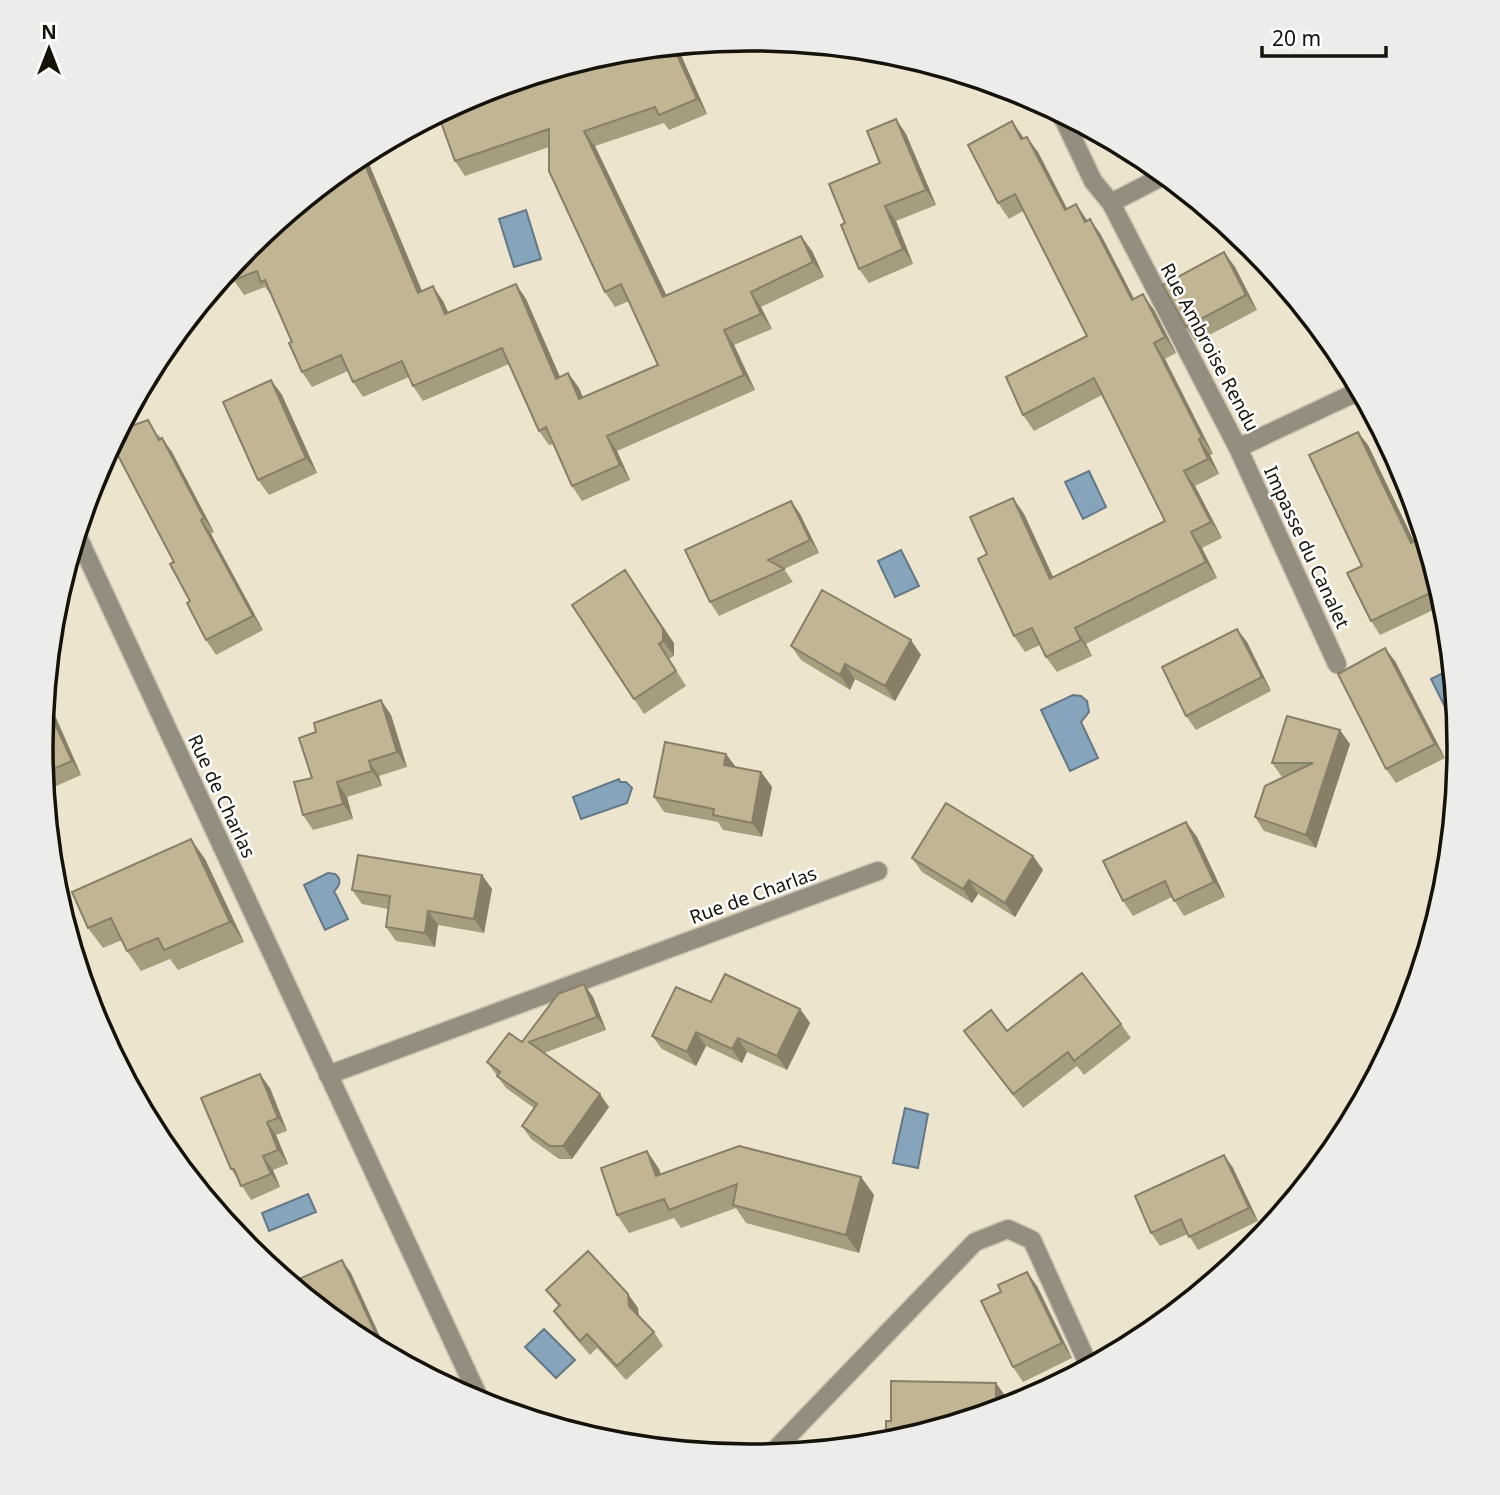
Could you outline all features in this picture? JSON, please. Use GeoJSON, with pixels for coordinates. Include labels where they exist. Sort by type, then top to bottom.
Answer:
{"type":"FeatureCollection","features":[{"type":"Feature","properties":{"kind":"street","name":"Rue Ambroise Rendu"},"geometry":{"type":"LineString","coordinates":[[1068,128],[1093,181],[1111,203],[1238,447],[1350,395]]}},
{"type":"Feature","properties":{"kind":"street"},"geometry":{"type":"LineString","coordinates":[[1111,203],[1154,181]]}},
{"type":"Feature","properties":{"kind":"street","name":"Impasse du Canalet"},"geometry":{"type":"LineString","coordinates":[[1238,447],[1337,664]]}},
{"type":"Feature","properties":{"kind":"street","name":"Rue de Charlas"},"geometry":{"type":"LineString","coordinates":[[83,548],[474,1387]]}},
{"type":"Feature","properties":{"kind":"street","name":"Rue de Charlas"},"geometry":{"type":"LineString","coordinates":[[328,1075],[878,871]]}},
{"type":"Feature","properties":{"kind":"street"},"geometry":{"type":"LineString","coordinates":[[781,1443],[975,1242],[1008,1228],[1032,1240],[1085,1358]]}},
{"type":"Feature","properties":{"kind":"water"},"geometry":{"type":"Polygon","coordinates":[[[526,210],[541,259],[514,267],[499,219],[526,210]]]}},
{"type":"Feature","properties":{"kind":"water"},"geometry":{"type":"Polygon","coordinates":[[[1089,471],[1106,507],[1083,519],[1065,482],[1089,471]]]}},
{"type":"Feature","properties":{"kind":"water"},"geometry":{"type":"Polygon","coordinates":[[[901,550],[919,586],[895,597],[878,561],[901,550]]]}},
{"type":"Feature","properties":{"kind":"water"},"geometry":{"type":"Polygon","coordinates":[[[1442,673],[1445,707],[1431,679],[1442,673]]]}},
{"type":"Feature","properties":{"kind":"water"},"geometry":{"type":"Polygon","coordinates":[[[1073,695],[1081,696],[1087,701],[1089,712],[1081,722],[1098,758],[1070,771],[1041,710],[1073,695]]]}},
{"type":"Feature","properties":{"kind":"water"},"geometry":{"type":"Polygon","coordinates":[[[619,779],[632,788],[627,803],[581,819],[573,797],[619,779]]]}},
{"type":"Feature","properties":{"kind":"water"},"geometry":{"type":"Polygon","coordinates":[[[328,873],[339,878],[339,885],[334,891],[348,919],[325,930],[304,885],[328,873]]]}},
{"type":"Feature","properties":{"kind":"water"},"geometry":{"type":"Polygon","coordinates":[[[905,1108],[928,1114],[918,1168],[893,1163],[905,1108]]]}},
{"type":"Feature","properties":{"kind":"water"},"geometry":{"type":"Polygon","coordinates":[[[308,1194],[316,1212],[269,1231],[262,1213],[308,1194]]]}},
{"type":"Feature","properties":{"kind":"water"},"geometry":{"type":"Polygon","coordinates":[[[544,1329],[575,1360],[556,1378],[525,1347],[544,1329]]]}},
{"type":"Feature","properties":{"kind":"building"},"geometry":{"type":"Polygon","coordinates":[[[677,55],[697,99],[659,115],[655,107],[584,131],[663,297],[801,236],[813,262],[751,292],[761,314],[724,330],[744,375],[607,436],[620,465],[572,486],[546,427],[539,431],[502,348],[413,386],[402,361],[353,382],[341,355],[302,372],[265,280],[261,282],[257,271],[234,280],[291,224],[366,166],[418,293],[433,286],[445,314],[516,284],[556,379],[568,373],[579,399],[658,365],[621,284],[605,292],[549,171],[549,129],[455,161],[442,123],[483,104],[570,74],[614,64],[677,55]]]}},
{"type":"Feature","properties":{"kind":"building"},"geometry":{"type":"Polygon","coordinates":[[[896,119],[926,190],[885,206],[903,249],[859,269],[841,225],[845,223],[829,184],[880,163],[867,131],[896,119]]]}},
{"type":"Feature","properties":{"kind":"building"},"geometry":{"type":"Polygon","coordinates":[[[1012,121],[1021,139],[1027,137],[1065,210],[1076,204],[1085,222],[1090,219],[1132,300],[1143,294],[1165,337],[1154,343],[1202,438],[1199,439],[1208,459],[1184,471],[1211,522],[1191,532],[1206,562],[1075,628],[1081,640],[1046,657],[1032,628],[1014,636],[978,559],[987,554],[970,517],[1013,498],[1050,579],[1165,521],[1094,378],[1023,415],[1006,377],[1087,336],[1015,194],[998,203],[968,145],[1012,121]]]}},
{"type":"Feature","properties":{"kind":"building"},"geometry":{"type":"Polygon","coordinates":[[[1224,252],[1246,295],[1186,327],[1163,285],[1224,252]]]}},
{"type":"Feature","properties":{"kind":"building"},"geometry":{"type":"Polygon","coordinates":[[[271,380],[306,458],[258,480],[223,402],[271,380]]]}},
{"type":"Feature","properties":{"kind":"building"},"geometry":{"type":"Polygon","coordinates":[[[148,420],[159,440],[162,438],[204,518],[201,520],[253,616],[206,640],[187,603],[190,601],[170,564],[174,562],[118,455],[132,426],[148,420]]]}},
{"type":"Feature","properties":{"kind":"building"},"geometry":{"type":"Polygon","coordinates":[[[1358,432],[1411,543],[1415,541],[1429,594],[1371,621],[1347,573],[1362,566],[1309,455],[1358,432]]]}},
{"type":"Feature","properties":{"kind":"building"},"geometry":{"type":"Polygon","coordinates":[[[791,501],[810,540],[768,560],[784,569],[710,602],[685,550],[791,501]]]}},
{"type":"Feature","properties":{"kind":"building"},"geometry":{"type":"Polygon","coordinates":[[[625,570],[663,629],[663,641],[659,644],[676,671],[634,699],[572,605],[625,570]]]}},
{"type":"Feature","properties":{"kind":"building"},"geometry":{"type":"Polygon","coordinates":[[[822,590],[911,640],[885,686],[845,664],[840,675],[791,646],[822,590]]]}},
{"type":"Feature","properties":{"kind":"building"},"geometry":{"type":"Polygon","coordinates":[[[1237,629],[1262,677],[1186,716],[1162,667],[1237,629]]]}},
{"type":"Feature","properties":{"kind":"building"},"geometry":{"type":"Polygon","coordinates":[[[1385,648],[1435,744],[1386,769],[1338,674],[1385,648]]]}},
{"type":"Feature","properties":{"kind":"building"},"geometry":{"type":"Polygon","coordinates":[[[381,700],[397,752],[369,761],[372,771],[337,782],[343,804],[303,815],[294,782],[312,778],[299,738],[316,732],[314,723],[381,700]]]}},
{"type":"Feature","properties":{"kind":"building"},"geometry":{"type":"Polygon","coordinates":[[[1287,716],[1340,730],[1306,835],[1255,817],[1265,786],[1313,763],[1272,763],[1287,716]]]}},
{"type":"Feature","properties":{"kind":"building"},"geometry":{"type":"Polygon","coordinates":[[[54,722],[72,761],[54,769],[54,722]]]}},
{"type":"Feature","properties":{"kind":"building"},"geometry":{"type":"Polygon","coordinates":[[[665,742],[726,754],[724,765],[761,772],[752,823],[713,815],[714,809],[654,797],[665,742]]]}},
{"type":"Feature","properties":{"kind":"building"},"geometry":{"type":"Polygon","coordinates":[[[946,803],[1033,856],[1005,903],[969,880],[963,889],[912,858],[946,803]]]}},
{"type":"Feature","properties":{"kind":"building"},"geometry":{"type":"Polygon","coordinates":[[[1186,822],[1214,882],[1174,901],[1165,881],[1123,901],[1103,861],[1186,822]]]}},
{"type":"Feature","properties":{"kind":"building"},"geometry":{"type":"Polygon","coordinates":[[[191,839],[230,922],[164,950],[158,938],[127,951],[111,918],[88,928],[72,892],[191,839]]]}},
{"type":"Feature","properties":{"kind":"building"},"geometry":{"type":"Polygon","coordinates":[[[358,855],[482,875],[474,919],[428,911],[425,933],[386,927],[390,896],[352,890],[358,855]]]}},
{"type":"Feature","properties":{"kind":"building"},"geometry":{"type":"Polygon","coordinates":[[[1082,973],[1121,1024],[1074,1061],[1068,1052],[1013,1094],[964,1031],[991,1010],[1007,1031],[1082,973]]]}},
{"type":"Feature","properties":{"kind":"building"},"geometry":{"type":"Polygon","coordinates":[[[725,974],[800,1009],[777,1056],[738,1038],[732,1049],[696,1032],[687,1052],[652,1036],[676,987],[711,1002],[725,974]]]}},
{"type":"Feature","properties":{"kind":"building"},"geometry":{"type":"Polygon","coordinates":[[[584,984],[597,1017],[529,1042],[600,1094],[563,1146],[550,1146],[522,1126],[537,1104],[497,1076],[500,1072],[487,1062],[509,1033],[522,1042],[558,994],[584,984]]]}},
{"type":"Feature","properties":{"kind":"building"},"geometry":{"type":"Polygon","coordinates":[[[260,1074],[278,1118],[267,1122],[278,1150],[263,1156],[271,1174],[241,1186],[201,1098],[260,1074]]]}},
{"type":"Feature","properties":{"kind":"building"},"geometry":{"type":"Polygon","coordinates":[[[739,1146],[861,1177],[846,1235],[733,1205],[737,1184],[669,1210],[664,1199],[617,1215],[601,1168],[647,1151],[656,1176],[739,1146]]]}},
{"type":"Feature","properties":{"kind":"building"},"geometry":{"type":"Polygon","coordinates":[[[1224,1155],[1249,1208],[1189,1237],[1181,1219],[1151,1233],[1135,1196],[1224,1155]]]}},
{"type":"Feature","properties":{"kind":"building"},"geometry":{"type":"Polygon","coordinates":[[[588,1251],[628,1294],[629,1306],[654,1332],[617,1366],[587,1334],[580,1341],[554,1311],[560,1305],[546,1290],[588,1251]]]}},
{"type":"Feature","properties":{"kind":"building"},"geometry":{"type":"Polygon","coordinates":[[[342,1260],[376,1335],[326,1300],[300,1279],[342,1260]]]}},
{"type":"Feature","properties":{"kind":"building"},"geometry":{"type":"Polygon","coordinates":[[[1027,1272],[1062,1343],[1013,1367],[981,1301],[1001,1292],[998,1285],[1027,1272]]]}},
{"type":"Feature","properties":{"kind":"building"},"geometry":{"type":"Polygon","coordinates":[[[891,1381],[996,1383],[996,1399],[974,1407],[886,1431],[886,1421],[891,1421],[891,1381]]]}}]}
